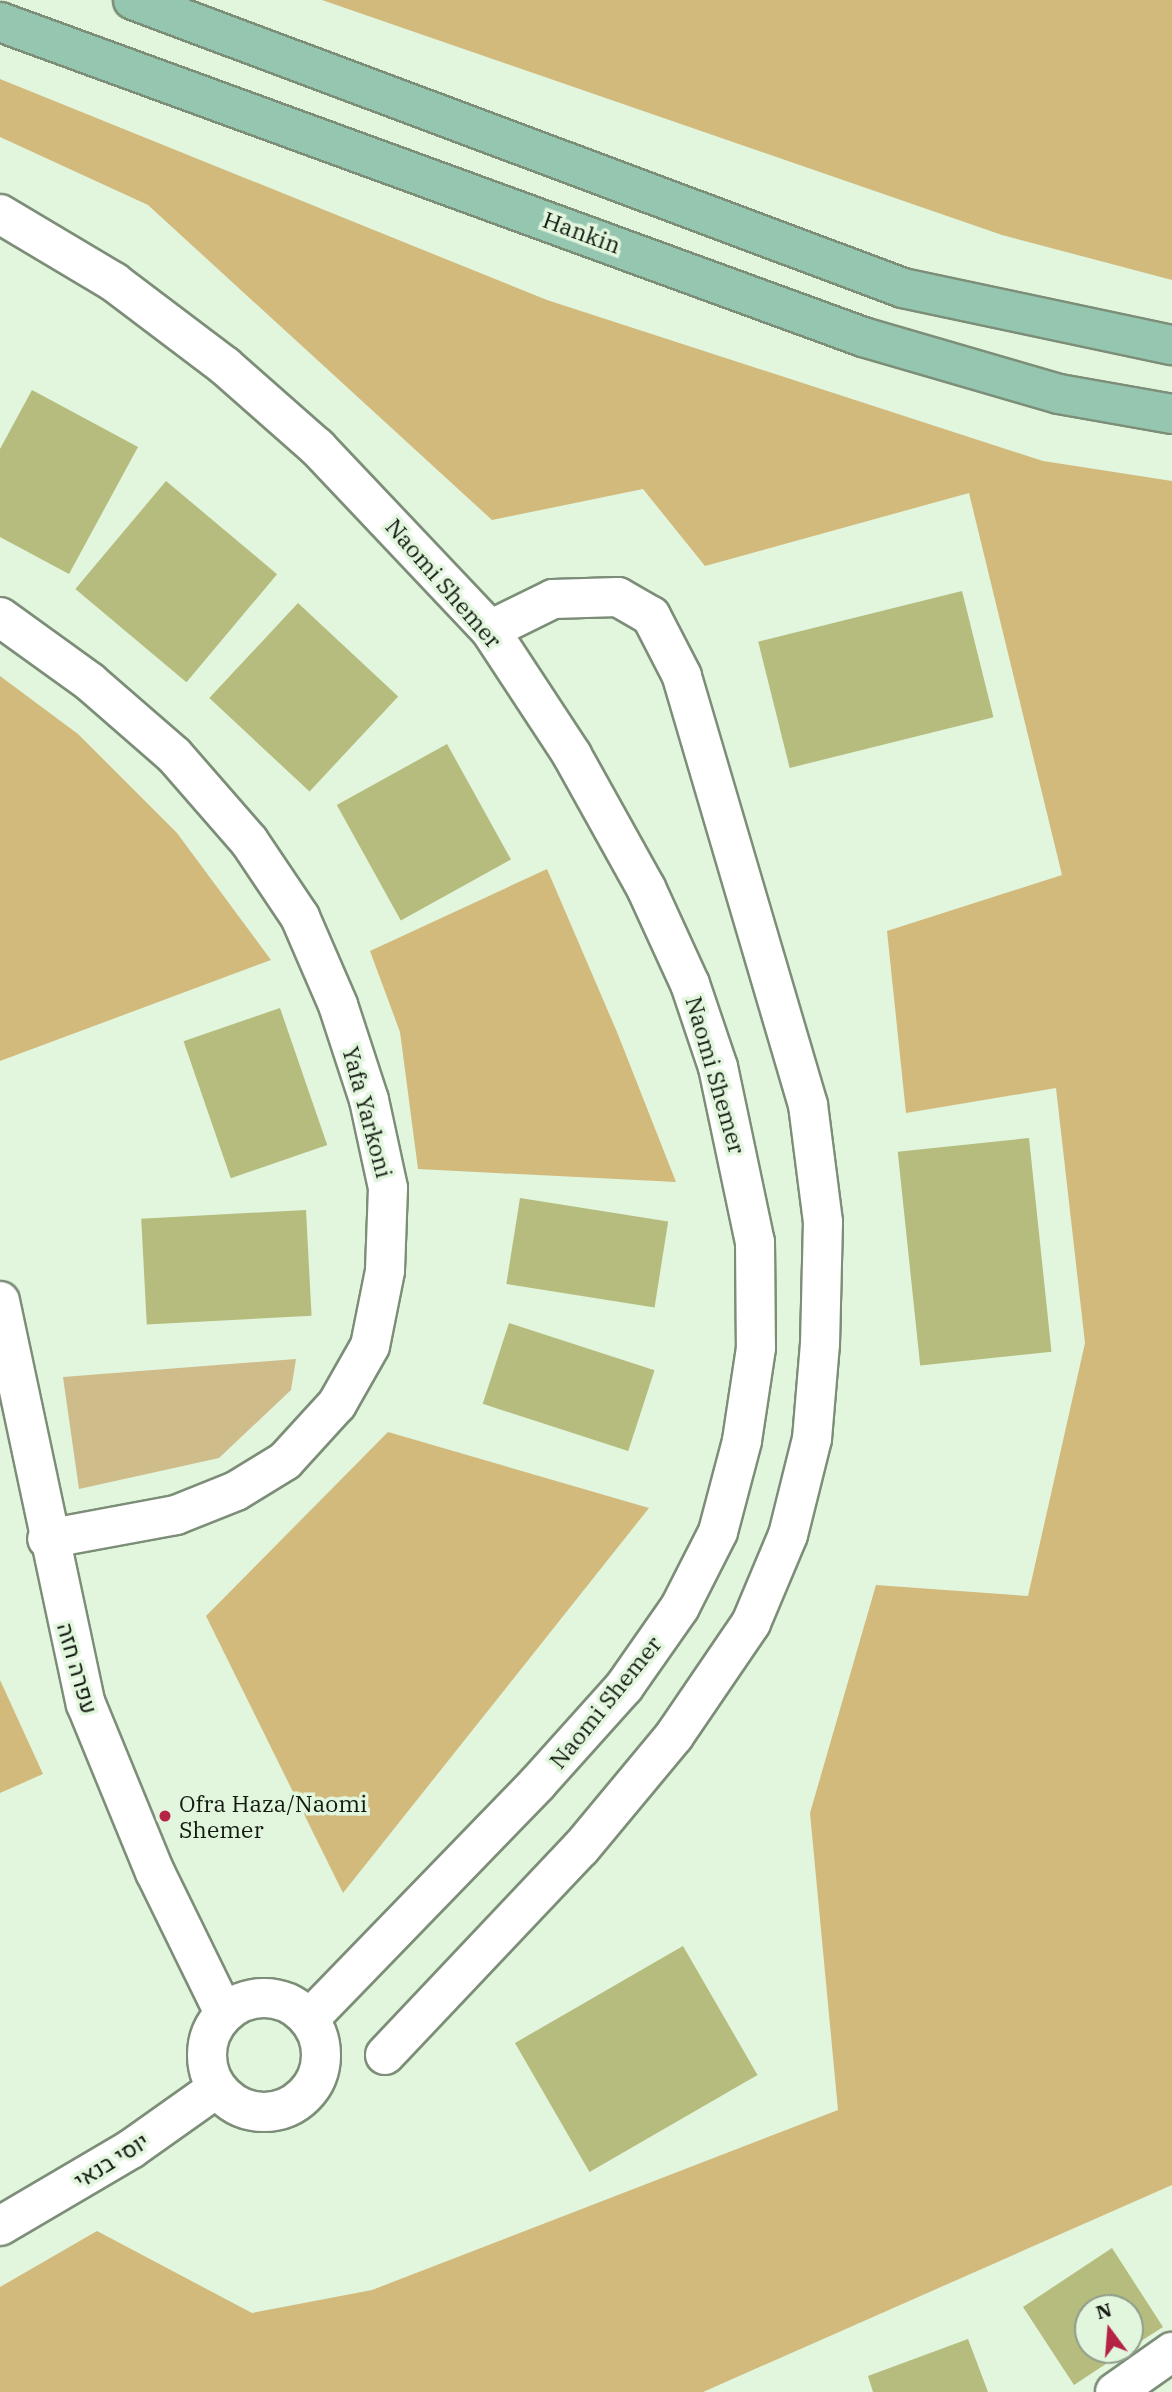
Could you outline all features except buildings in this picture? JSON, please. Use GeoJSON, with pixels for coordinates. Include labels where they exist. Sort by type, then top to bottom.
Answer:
{"type":"FeatureCollection","features":[{"type":"Feature","properties":{"kind":"main road"},"geometry":{"type":"LineString","coordinates":[[133,0],[903,288],[1172,345]]}},
{"type":"Feature","properties":{"kind":"main road","name":"Hankin"},"geometry":{"type":"LineString","coordinates":[[0,22],[863,337],[1059,394],[1172,414]]}},
{"type":"Feature","properties":{"kind":"street","name":"Naomi Shemer"},"geometry":{"type":"LineString","coordinates":[[0,214],[114,282],[225,366],[317,447],[490,630],[572,755],[646,888],[690,984],[742,1166],[755,1241],[756,1348],[718,1532],[680,1607],[624,1687],[547,1773],[309,2019]]}},
{"type":"Feature","properties":{"kind":"street"},"geometry":{"type":"LineString","coordinates":[[385,2055],[582,1847],[674,1736],[751,1623],[788,1535],[813,1439],[820,1344],[822,1222],[808,1105],[682,676],[651,616],[618,597],[553,599],[490,630]]}},
{"type":"Feature","properties":{"kind":"street","name":"Yafa Yarkoni"},"geometry":{"type":"LineString","coordinates":[[0,617],[90,682],[174,755],[250,841],[300,917],[338,1005],[369,1100],[388,1188],[385,1271],[370,1346],[337,1404],[285,1461],[236,1492],[176,1515],[47,1539]]}},
{"type":"Feature","properties":{"kind":"street","name":"עפרה חזה"},"geometry":{"type":"LineString","coordinates":[[0,1301],[47,1539],[86,1704],[155,1872],[224,2013]]}},
{"type":"Feature","properties":{"kind":"street"},"geometry":{"type":"LineString","coordinates":[[258,1997],[277,1999],[309,2019],[318,2035],[319,2071],[298,2100],[283,2109],[246,2109],[218,2088],[208,2042],[224,2013],[258,1997]]}},
{"type":"Feature","properties":{"kind":"street","name":"יוסי בנאי"},"geometry":{"type":"LineString","coordinates":[[0,2226],[131,2149],[218,2088]]}},
{"type":"Feature","properties":{"kind":"street"},"geometry":{"type":"LineString","coordinates":[[1115,2392],[1172,2352]]}},
{"type":"Feature","properties":{"kind":"shaded area"},"geometry":{"type":"Polygon","coordinates":[[[322,0],[1172,0],[1172,280],[1002,235],[322,0]]]}},
{"type":"Feature","properties":{"kind":"shaded area"},"geometry":{"type":"Polygon","coordinates":[[[0,79],[547,300],[1043,461],[1172,481],[1172,2185],[703,2392],[0,2392],[0,2287],[97,2231],[252,2313],[372,2290],[838,2110],[810,1813],[876,1585],[1028,1596],[1085,1343],[1056,1088],[906,1113],[887,931],[1062,875],[969,493],[705,566],[643,489],[492,520],[148,205],[0,137],[0,79]]]}},
{"type":"Feature","properties":{"kind":"shaded area"},"geometry":{"type":"Polygon","coordinates":[[[0,676],[78,734],[177,833],[271,960],[0,1061],[0,676]]]}},
{"type":"Feature","properties":{"kind":"shaded area"},"geometry":{"type":"Polygon","coordinates":[[[547,869],[617,1032],[676,1182],[418,1169],[400,1032],[370,951],[547,869]]]}},
{"type":"Feature","properties":{"kind":"shaded area"},"geometry":{"type":"Polygon","coordinates":[[[296,1359],[291,1390],[219,1458],[79,1489],[63,1377],[296,1359]]]}},
{"type":"Feature","properties":{"kind":"shaded area"},"geometry":{"type":"Polygon","coordinates":[[[388,1432],[649,1508],[343,1893],[206,1616],[388,1432]]]}},
{"type":"Feature","properties":{"kind":"shaded area"},"geometry":{"type":"Polygon","coordinates":[[[0,1680],[43,1774],[0,1793],[0,1680]]]}},
{"type":"Feature","properties":{"kind":"place","name":"Ofra Haza/Naomi Shemer"},"geometry":{"type":"Point","coordinates":[165,1816]}}]}
